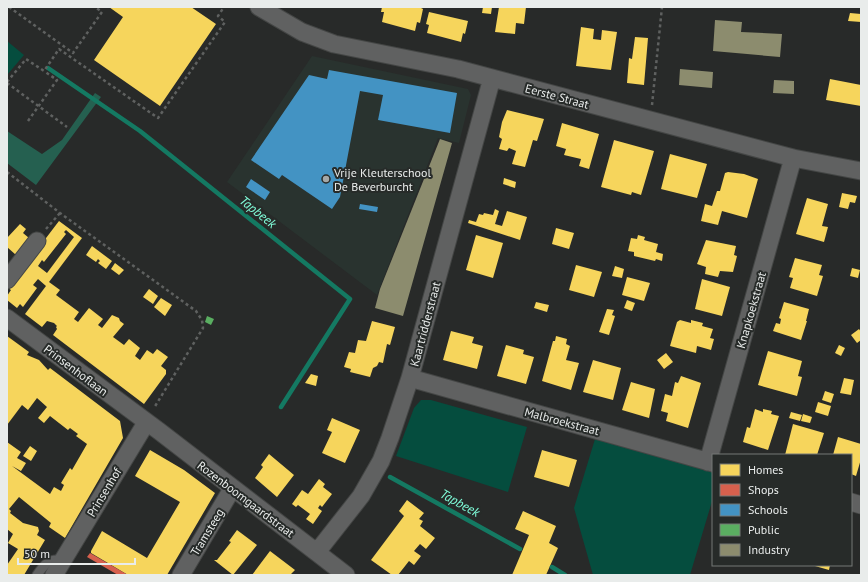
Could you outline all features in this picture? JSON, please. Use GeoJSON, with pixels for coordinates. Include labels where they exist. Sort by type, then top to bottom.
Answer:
{"type":"FeatureCollection","features":[{"type":"Feature","properties":{"kind":"street","name":"Eerste Straat"},"geometry":{"type":"LineString","coordinates":[[259,7],[296,30],[329,42],[458,69],[793,158],[861,171]]}},
{"type":"Feature","properties":{"kind":"street","name":"Kaartridderstraat"},"geometry":{"type":"LineString","coordinates":[[317,552],[361,496],[381,460],[410,378],[492,78]]}},
{"type":"Feature","properties":{"kind":"street","name":"Knapkoekstraat"},"geometry":{"type":"LineString","coordinates":[[712,454],[793,158]]}},
{"type":"Feature","properties":{"kind":"street"},"geometry":{"type":"LineString","coordinates":[[7,280],[37,240]]}},
{"type":"Feature","properties":{"kind":"street","name":"Prinsenhoflaan"},"geometry":{"type":"LineString","coordinates":[[7,318],[146,423]]}},
{"type":"Feature","properties":{"kind":"street","name":"Malbroekstraat"},"geometry":{"type":"LineString","coordinates":[[410,378],[710,462]]}},
{"type":"Feature","properties":{"kind":"street","name":"Rozenboomgaardstraat"},"geometry":{"type":"LineString","coordinates":[[146,423],[346,575]]}},
{"type":"Feature","properties":{"kind":"street","name":"Prinsenhof"},"geometry":{"type":"LineString","coordinates":[[58,568],[146,423]]}},
{"type":"Feature","properties":{"kind":"street","name":"Tramsteeg"},"geometry":{"type":"LineString","coordinates":[[181,575],[232,489]]}},
{"type":"Feature","properties":{"kind":"lane"},"geometry":{"type":"LineString","coordinates":[[37,575],[45,564],[49,562],[57,560],[58,568]]}},
{"type":"Feature","properties":{"kind":"path"},"geometry":{"type":"LineString","coordinates":[[9,7],[73,53],[102,12],[96,7]]}},
{"type":"Feature","properties":{"kind":"path"},"geometry":{"type":"LineString","coordinates":[[44,71],[59,49],[158,118],[225,22],[218,16],[224,7]]}},
{"type":"Feature","properties":{"kind":"path"},"geometry":{"type":"LineString","coordinates":[[651,121],[662,7]]}},
{"type":"Feature","properties":{"kind":"path"},"geometry":{"type":"LineString","coordinates":[[28,121],[39,106],[57,80],[26,59],[7,82],[39,106],[67,127]]}},
{"type":"Feature","properties":{"kind":"path"},"geometry":{"type":"LineString","coordinates":[[7,172],[60,213],[196,311],[202,320],[203,328],[146,423]]}},
{"type":"Feature","properties":{"kind":"path"},"geometry":{"type":"LineString","coordinates":[[55,218],[60,213]]}},
{"type":"Feature","properties":{"kind":"shaded area","name":"Vrije Kleuterschool De Beverburcht"},"geometry":{"type":"Polygon","coordinates":[[[312,56],[468,89],[471,95],[459,143],[438,138],[377,295],[227,182],[312,56]]]}},
{"type":"Feature","properties":{"kind":"green space"},"geometry":{"type":"Polygon","coordinates":[[[7,41],[24,55],[7,75],[7,41]]]}},
{"type":"Feature","properties":{"kind":"green space"},"geometry":{"type":"Polygon","coordinates":[[[95,93],[101,97],[36,185],[7,163],[7,131],[42,154],[62,140],[95,93]]]}},
{"type":"Feature","properties":{"kind":"green space"},"geometry":{"type":"Polygon","coordinates":[[[421,400],[431,400],[527,427],[508,492],[396,456],[414,408],[421,400]]]}},
{"type":"Feature","properties":{"kind":"green space"},"geometry":{"type":"Polygon","coordinates":[[[595,439],[712,471],[712,501],[690,575],[593,575],[574,508],[595,439]]]}},
{"type":"Feature","properties":{"kind":"building: Homes"},"geometry":{"type":"Polygon","coordinates":[[[109,7],[191,7],[216,24],[160,106],[94,60],[123,17],[109,7]]]}},
{"type":"Feature","properties":{"kind":"building: Homes"},"geometry":{"type":"Polygon","coordinates":[[[382,7],[419,7],[423,9],[420,23],[417,22],[415,31],[382,22],[384,12],[381,12],[382,7]]]}},
{"type":"Feature","properties":{"kind":"building: Homes"},"geometry":{"type":"Polygon","coordinates":[[[483,7],[492,7],[491,14],[482,13],[483,7]]]}},
{"type":"Feature","properties":{"kind":"building: Homes"},"geometry":{"type":"Polygon","coordinates":[[[499,7],[526,7],[524,24],[516,23],[515,34],[495,32],[499,7]]]}},
{"type":"Feature","properties":{"kind":"building: Homes"},"geometry":{"type":"Polygon","coordinates":[[[429,12],[468,21],[465,34],[463,33],[461,42],[427,33],[429,25],[426,24],[429,12]]]}},
{"type":"Feature","properties":{"kind":"building: Homes"},"geometry":{"type":"Polygon","coordinates":[[[850,13],[861,14],[861,22],[848,21],[850,13]]]}},
{"type":"Feature","properties":{"kind":"building: Homes"},"geometry":{"type":"Polygon","coordinates":[[[581,27],[594,29],[593,39],[601,40],[602,30],[617,32],[611,70],[576,66],[581,27]]]}},
{"type":"Feature","properties":{"kind":"building: Homes"},"geometry":{"type":"Polygon","coordinates":[[[635,37],[648,38],[644,85],[627,83],[629,58],[632,59],[635,37]]]}},
{"type":"Feature","properties":{"kind":"building: Homes"},"geometry":{"type":"Polygon","coordinates":[[[830,79],[861,85],[861,106],[826,100],[830,79]]]}},
{"type":"Feature","properties":{"kind":"building: Homes"},"geometry":{"type":"Polygon","coordinates":[[[507,110],[544,119],[537,141],[533,140],[525,167],[512,164],[516,151],[509,148],[507,151],[499,149],[502,139],[499,137],[502,122],[507,110]]]}},
{"type":"Feature","properties":{"kind":"building: Homes"},"geometry":{"type":"Polygon","coordinates":[[[562,123],[599,134],[589,169],[579,166],[581,159],[564,155],[566,149],[556,146],[562,123]]]}},
{"type":"Feature","properties":{"kind":"building: Homes"},"geometry":{"type":"Polygon","coordinates":[[[614,140],[654,151],[641,195],[632,192],[631,195],[601,187],[614,140]]]}},
{"type":"Feature","properties":{"kind":"building: Homes"},"geometry":{"type":"Polygon","coordinates":[[[670,154],[707,164],[697,198],[661,189],[670,154]]]}},
{"type":"Feature","properties":{"kind":"building: Homes"},"geometry":{"type":"Polygon","coordinates":[[[725,173],[744,174],[758,179],[747,218],[722,211],[718,225],[701,221],[705,204],[712,206],[717,191],[720,191],[725,173]]]}},
{"type":"Feature","properties":{"kind":"building: Homes"},"geometry":{"type":"Polygon","coordinates":[[[504,178],[516,182],[515,188],[503,184],[504,178]]]}},
{"type":"Feature","properties":{"kind":"building: Homes"},"geometry":{"type":"Polygon","coordinates":[[[842,193],[857,196],[855,203],[850,202],[848,209],[839,207],[842,193]]]}},
{"type":"Feature","properties":{"kind":"building: Homes"},"geometry":{"type":"Polygon","coordinates":[[[807,198],[828,204],[822,226],[828,227],[824,242],[796,234],[807,198]]]}},
{"type":"Feature","properties":{"kind":"building: Homes"},"geometry":{"type":"Polygon","coordinates":[[[495,209],[499,211],[495,224],[502,226],[507,211],[527,217],[520,240],[468,223],[469,220],[476,222],[479,214],[483,215],[484,213],[493,215],[495,209]]]}},
{"type":"Feature","properties":{"kind":"building: Homes"},"geometry":{"type":"Polygon","coordinates":[[[59,221],[82,238],[49,282],[60,290],[56,295],[79,312],[74,319],[78,322],[89,308],[103,319],[98,325],[102,328],[112,315],[119,318],[124,324],[113,337],[124,345],[129,339],[140,348],[135,356],[140,360],[147,350],[153,354],[157,349],[168,357],[161,366],[166,370],[166,374],[144,404],[53,335],[57,329],[57,326],[54,323],[47,321],[42,327],[25,314],[46,286],[38,279],[33,285],[37,288],[23,307],[20,304],[17,308],[7,300],[7,296],[11,290],[8,288],[59,221]],[[66,230],[64,232],[66,234],[44,262],[42,260],[38,266],[47,273],[74,237],[66,230]]]}},
{"type":"Feature","properties":{"kind":"building: Homes"},"geometry":{"type":"Polygon","coordinates":[[[20,224],[26,229],[23,233],[29,238],[16,255],[7,247],[7,238],[20,224]]]}},
{"type":"Feature","properties":{"kind":"building: Homes"},"geometry":{"type":"Polygon","coordinates":[[[556,228],[574,233],[569,249],[552,244],[556,228]]]}},
{"type":"Feature","properties":{"kind":"building: Homes"},"geometry":{"type":"Polygon","coordinates":[[[476,235],[503,243],[493,278],[466,270],[476,235]]]}},
{"type":"Feature","properties":{"kind":"building: Homes"},"geometry":{"type":"Polygon","coordinates":[[[638,235],[645,237],[644,240],[658,244],[656,252],[663,254],[662,261],[656,259],[655,261],[634,256],[634,252],[628,251],[631,238],[637,239],[638,235]]]}},
{"type":"Feature","properties":{"kind":"building: Homes"},"geometry":{"type":"Polygon","coordinates":[[[706,240],[736,246],[734,255],[737,256],[733,272],[720,271],[718,277],[705,274],[706,267],[697,264],[706,240]]]}},
{"type":"Feature","properties":{"kind":"building: Homes"},"geometry":{"type":"Polygon","coordinates":[[[92,246],[112,261],[106,269],[98,263],[100,261],[98,259],[96,262],[86,255],[92,246]]]}},
{"type":"Feature","properties":{"kind":"building: Homes"},"geometry":{"type":"Polygon","coordinates":[[[795,258],[822,265],[819,275],[823,276],[817,296],[790,288],[793,278],[789,277],[795,258]]]}},
{"type":"Feature","properties":{"kind":"building: Homes"},"geometry":{"type":"Polygon","coordinates":[[[115,263],[124,270],[119,275],[111,269],[115,263]]]}},
{"type":"Feature","properties":{"kind":"building: Homes"},"geometry":{"type":"Polygon","coordinates":[[[576,265],[602,272],[594,297],[569,290],[576,265]]]}},
{"type":"Feature","properties":{"kind":"building: Homes"},"geometry":{"type":"Polygon","coordinates":[[[615,266],[624,269],[622,278],[612,276],[615,266]]]}},
{"type":"Feature","properties":{"kind":"building: Homes"},"geometry":{"type":"Polygon","coordinates":[[[852,268],[860,270],[858,278],[850,276],[852,268]]]}},
{"type":"Feature","properties":{"kind":"building: Homes"},"geometry":{"type":"Polygon","coordinates":[[[627,277],[650,283],[644,301],[622,295],[627,277]]]}},
{"type":"Feature","properties":{"kind":"building: Homes"},"geometry":{"type":"Polygon","coordinates":[[[702,279],[730,287],[722,316],[695,309],[702,279]]]}},
{"type":"Feature","properties":{"kind":"building: Homes"},"geometry":{"type":"Polygon","coordinates":[[[149,289],[158,296],[153,304],[143,297],[149,289]]]}},
{"type":"Feature","properties":{"kind":"building: Homes"},"geometry":{"type":"Polygon","coordinates":[[[161,298],[172,305],[165,316],[154,307],[161,298]]]}},
{"type":"Feature","properties":{"kind":"building: Homes"},"geometry":{"type":"Polygon","coordinates":[[[627,300],[635,303],[632,311],[624,308],[627,300]]]}},
{"type":"Feature","properties":{"kind":"building: Homes"},"geometry":{"type":"Polygon","coordinates":[[[536,302],[549,305],[547,312],[534,308],[536,302]]]}},
{"type":"Feature","properties":{"kind":"building: Homes"},"geometry":{"type":"Polygon","coordinates":[[[784,302],[809,309],[801,340],[773,331],[776,323],[780,324],[781,319],[779,318],[784,302]]]}},
{"type":"Feature","properties":{"kind":"building: Homes"},"geometry":{"type":"Polygon","coordinates":[[[607,309],[614,310],[612,315],[615,316],[609,335],[599,332],[607,309]]]}},
{"type":"Feature","properties":{"kind":"building: Homes"},"geometry":{"type":"Polygon","coordinates":[[[680,320],[691,323],[691,320],[703,323],[702,326],[713,329],[710,338],[714,339],[711,350],[697,346],[696,353],[670,346],[677,322],[680,320]]]}},
{"type":"Feature","properties":{"kind":"building: Homes"},"geometry":{"type":"Polygon","coordinates":[[[372,321],[395,327],[390,345],[387,344],[383,363],[379,362],[377,366],[373,368],[370,377],[350,372],[351,369],[344,367],[349,352],[355,353],[358,340],[366,341],[372,321]]]}},
{"type":"Feature","properties":{"kind":"building: Homes"},"geometry":{"type":"Polygon","coordinates":[[[859,329],[861,332],[861,340],[857,343],[851,335],[859,329]]]}},
{"type":"Feature","properties":{"kind":"building: Homes"},"geometry":{"type":"Polygon","coordinates":[[[451,331],[474,337],[472,343],[483,346],[477,369],[443,360],[451,331]]]}},
{"type":"Feature","properties":{"kind":"building: Homes"},"geometry":{"type":"Polygon","coordinates":[[[7,336],[29,352],[27,355],[39,360],[48,370],[50,368],[120,421],[123,438],[65,538],[49,527],[51,523],[19,497],[9,509],[11,511],[10,513],[23,523],[38,527],[39,531],[37,535],[45,540],[24,575],[7,575],[7,565],[18,549],[8,543],[13,534],[7,529],[7,442],[21,452],[17,458],[26,463],[21,471],[12,466],[50,494],[54,487],[61,491],[64,485],[61,483],[70,468],[72,470],[87,444],[76,436],[78,434],[70,428],[68,430],[50,416],[44,423],[38,418],[47,407],[37,398],[28,410],[22,405],[7,425],[7,336]]]}},
{"type":"Feature","properties":{"kind":"building: Homes"},"geometry":{"type":"Polygon","coordinates":[[[556,336],[567,339],[566,344],[570,346],[566,360],[579,363],[571,390],[542,381],[553,341],[555,341],[556,336]]]}},
{"type":"Feature","properties":{"kind":"building: Homes"},"geometry":{"type":"Polygon","coordinates":[[[506,345],[524,350],[523,354],[534,357],[526,384],[497,376],[506,345]]]}},
{"type":"Feature","properties":{"kind":"building: Homes"},"geometry":{"type":"Polygon","coordinates":[[[839,345],[845,348],[841,356],[835,353],[839,345]]]}},
{"type":"Feature","properties":{"kind":"building: Homes"},"geometry":{"type":"Polygon","coordinates":[[[768,351],[802,361],[798,376],[802,377],[797,396],[758,385],[768,351]]]}},
{"type":"Feature","properties":{"kind":"building: Homes"},"geometry":{"type":"Polygon","coordinates":[[[666,353],[673,362],[664,369],[657,360],[666,353]]]}},
{"type":"Feature","properties":{"kind":"building: Homes"},"geometry":{"type":"Polygon","coordinates":[[[593,360],[621,368],[613,400],[583,392],[593,360]]]}},
{"type":"Feature","properties":{"kind":"building: Homes"},"geometry":{"type":"Polygon","coordinates":[[[311,374],[318,376],[316,386],[305,383],[311,374]]]}},
{"type":"Feature","properties":{"kind":"building: Homes"},"geometry":{"type":"Polygon","coordinates":[[[681,376],[701,383],[688,428],[666,421],[668,413],[661,411],[665,394],[672,396],[675,382],[678,383],[681,376]]]}},
{"type":"Feature","properties":{"kind":"building: Homes"},"geometry":{"type":"Polygon","coordinates":[[[844,378],[854,380],[851,395],[840,393],[844,378]]]}},
{"type":"Feature","properties":{"kind":"building: Homes"},"geometry":{"type":"Polygon","coordinates":[[[631,382],[655,389],[649,418],[622,410],[631,382]]]}},
{"type":"Feature","properties":{"kind":"building: Homes"},"geometry":{"type":"Polygon","coordinates":[[[825,391],[834,394],[831,403],[822,400],[825,391]]]}},
{"type":"Feature","properties":{"kind":"building: Homes"},"geometry":{"type":"Polygon","coordinates":[[[818,402],[831,406],[828,416],[815,412],[818,402]]]}},
{"type":"Feature","properties":{"kind":"building: Homes"},"geometry":{"type":"Polygon","coordinates":[[[755,409],[763,412],[763,409],[772,411],[771,414],[779,416],[768,450],[743,442],[747,427],[750,428],[755,409]]]}},
{"type":"Feature","properties":{"kind":"building: Homes"},"geometry":{"type":"Polygon","coordinates":[[[791,412],[802,415],[800,421],[789,418],[791,412]]]}},
{"type":"Feature","properties":{"kind":"building: Homes"},"geometry":{"type":"Polygon","coordinates":[[[803,414],[812,417],[810,423],[801,421],[803,414]]]}},
{"type":"Feature","properties":{"kind":"building: Homes"},"geometry":{"type":"Polygon","coordinates":[[[332,418],[360,430],[345,463],[322,453],[332,432],[327,430],[332,418]]]}},
{"type":"Feature","properties":{"kind":"building: Homes"},"geometry":{"type":"Polygon","coordinates":[[[793,424],[824,433],[817,454],[785,454],[793,424]]]}},
{"type":"Feature","properties":{"kind":"building: Homes"},"geometry":{"type":"Polygon","coordinates":[[[838,437],[861,444],[861,459],[856,476],[852,474],[852,454],[833,454],[838,437]]]}},
{"type":"Feature","properties":{"kind":"building: Homes"},"geometry":{"type":"Polygon","coordinates":[[[30,446],[37,451],[31,461],[23,456],[30,446]]]}},
{"type":"Feature","properties":{"kind":"building: Homes"},"geometry":{"type":"Polygon","coordinates":[[[150,450],[184,470],[215,493],[167,575],[128,575],[91,553],[91,551],[102,531],[147,558],[180,502],[135,476],[150,450]]]}},
{"type":"Feature","properties":{"kind":"building: Homes"},"geometry":{"type":"Polygon","coordinates":[[[542,450],[577,460],[569,487],[534,477],[542,450]]]}},
{"type":"Feature","properties":{"kind":"building: Homes"},"geometry":{"type":"Polygon","coordinates":[[[269,454],[294,475],[277,497],[255,478],[263,467],[261,465],[269,454]]]}},
{"type":"Feature","properties":{"kind":"building: Homes"},"geometry":{"type":"Polygon","coordinates":[[[319,479],[325,484],[323,487],[332,494],[322,507],[320,505],[318,508],[322,511],[313,524],[306,519],[310,514],[298,505],[296,507],[292,504],[302,490],[308,494],[319,479]]]}},
{"type":"Feature","properties":{"kind":"building: Homes"},"geometry":{"type":"Polygon","coordinates":[[[407,500],[424,513],[419,519],[423,521],[420,526],[435,538],[426,549],[420,544],[414,551],[421,556],[414,565],[409,561],[398,575],[392,575],[371,560],[404,516],[399,511],[407,500]]]}},
{"type":"Feature","properties":{"kind":"building: Homes"},"geometry":{"type":"Polygon","coordinates":[[[523,511],[556,526],[549,543],[558,548],[546,575],[512,575],[529,535],[515,529],[523,511]]]}},
{"type":"Feature","properties":{"kind":"building: Homes"},"geometry":{"type":"Polygon","coordinates":[[[237,530],[257,545],[233,575],[214,560],[217,560],[231,542],[229,541],[237,530]]]}},
{"type":"Feature","properties":{"kind":"building: Homes"},"geometry":{"type":"Polygon","coordinates":[[[270,551],[295,570],[290,575],[252,575],[270,551]]]}},
{"type":"Feature","properties":{"kind":"building: Homes"},"geometry":{"type":"Polygon","coordinates":[[[815,566],[830,566],[829,570],[815,566]]]}},
{"type":"Feature","properties":{"kind":"building: Shops"},"geometry":{"type":"Polygon","coordinates":[[[90,553],[128,575],[118,575],[87,557],[90,553]]]}},
{"type":"Feature","properties":{"kind":"building: Schools"},"geometry":{"type":"Polygon","coordinates":[[[329,70],[457,93],[450,133],[378,120],[383,95],[360,91],[340,197],[332,209],[282,175],[279,179],[251,160],[309,75],[327,79],[329,70]]]}},
{"type":"Feature","properties":{"kind":"building: Schools"},"geometry":{"type":"Polygon","coordinates":[[[251,179],[270,192],[265,200],[246,187],[251,179]]]}},
{"type":"Feature","properties":{"kind":"building: Schools"},"geometry":{"type":"Polygon","coordinates":[[[360,204],[378,207],[377,212],[359,209],[360,204]]]}},
{"type":"Feature","properties":{"kind":"building: Public"},"geometry":{"type":"Polygon","coordinates":[[[207,316],[214,319],[211,325],[205,322],[207,316]]]}},
{"type":"Feature","properties":{"kind":"building: Industry"},"geometry":{"type":"Polygon","coordinates":[[[715,20],[742,22],[741,32],[782,34],[780,57],[713,51],[715,20]]]}},
{"type":"Feature","properties":{"kind":"building: Industry"},"geometry":{"type":"Polygon","coordinates":[[[680,69],[713,72],[712,88],[679,85],[680,69]]]}},
{"type":"Feature","properties":{"kind":"building: Industry"},"geometry":{"type":"Polygon","coordinates":[[[774,80],[794,81],[794,94],[773,93],[774,80]]]}},
{"type":"Feature","properties":{"kind":"building: Industry"},"geometry":{"type":"Polygon","coordinates":[[[440,139],[452,143],[403,316],[375,308],[380,289],[440,139]]]}},
{"type":"Feature","properties":{"kind":"waterway","name":"Tapbeek"},"geometry":{"type":"LineString","coordinates":[[48,68],[140,131],[350,299],[281,407]]}},
{"type":"Feature","properties":{"kind":"waterway","name":"Tapbeek"},"geometry":{"type":"LineString","coordinates":[[390,477],[520,549]]}},
{"type":"Feature","properties":{"kind":"waterway","name":"Tapbeek"},"geometry":{"type":"LineString","coordinates":[[552,567],[565,575]]}},
{"type":"Feature","properties":{"kind":"place","name":"Vrije Kleuterschool De Beverburcht"},"geometry":{"type":"Point","coordinates":[326,179]}}]}
